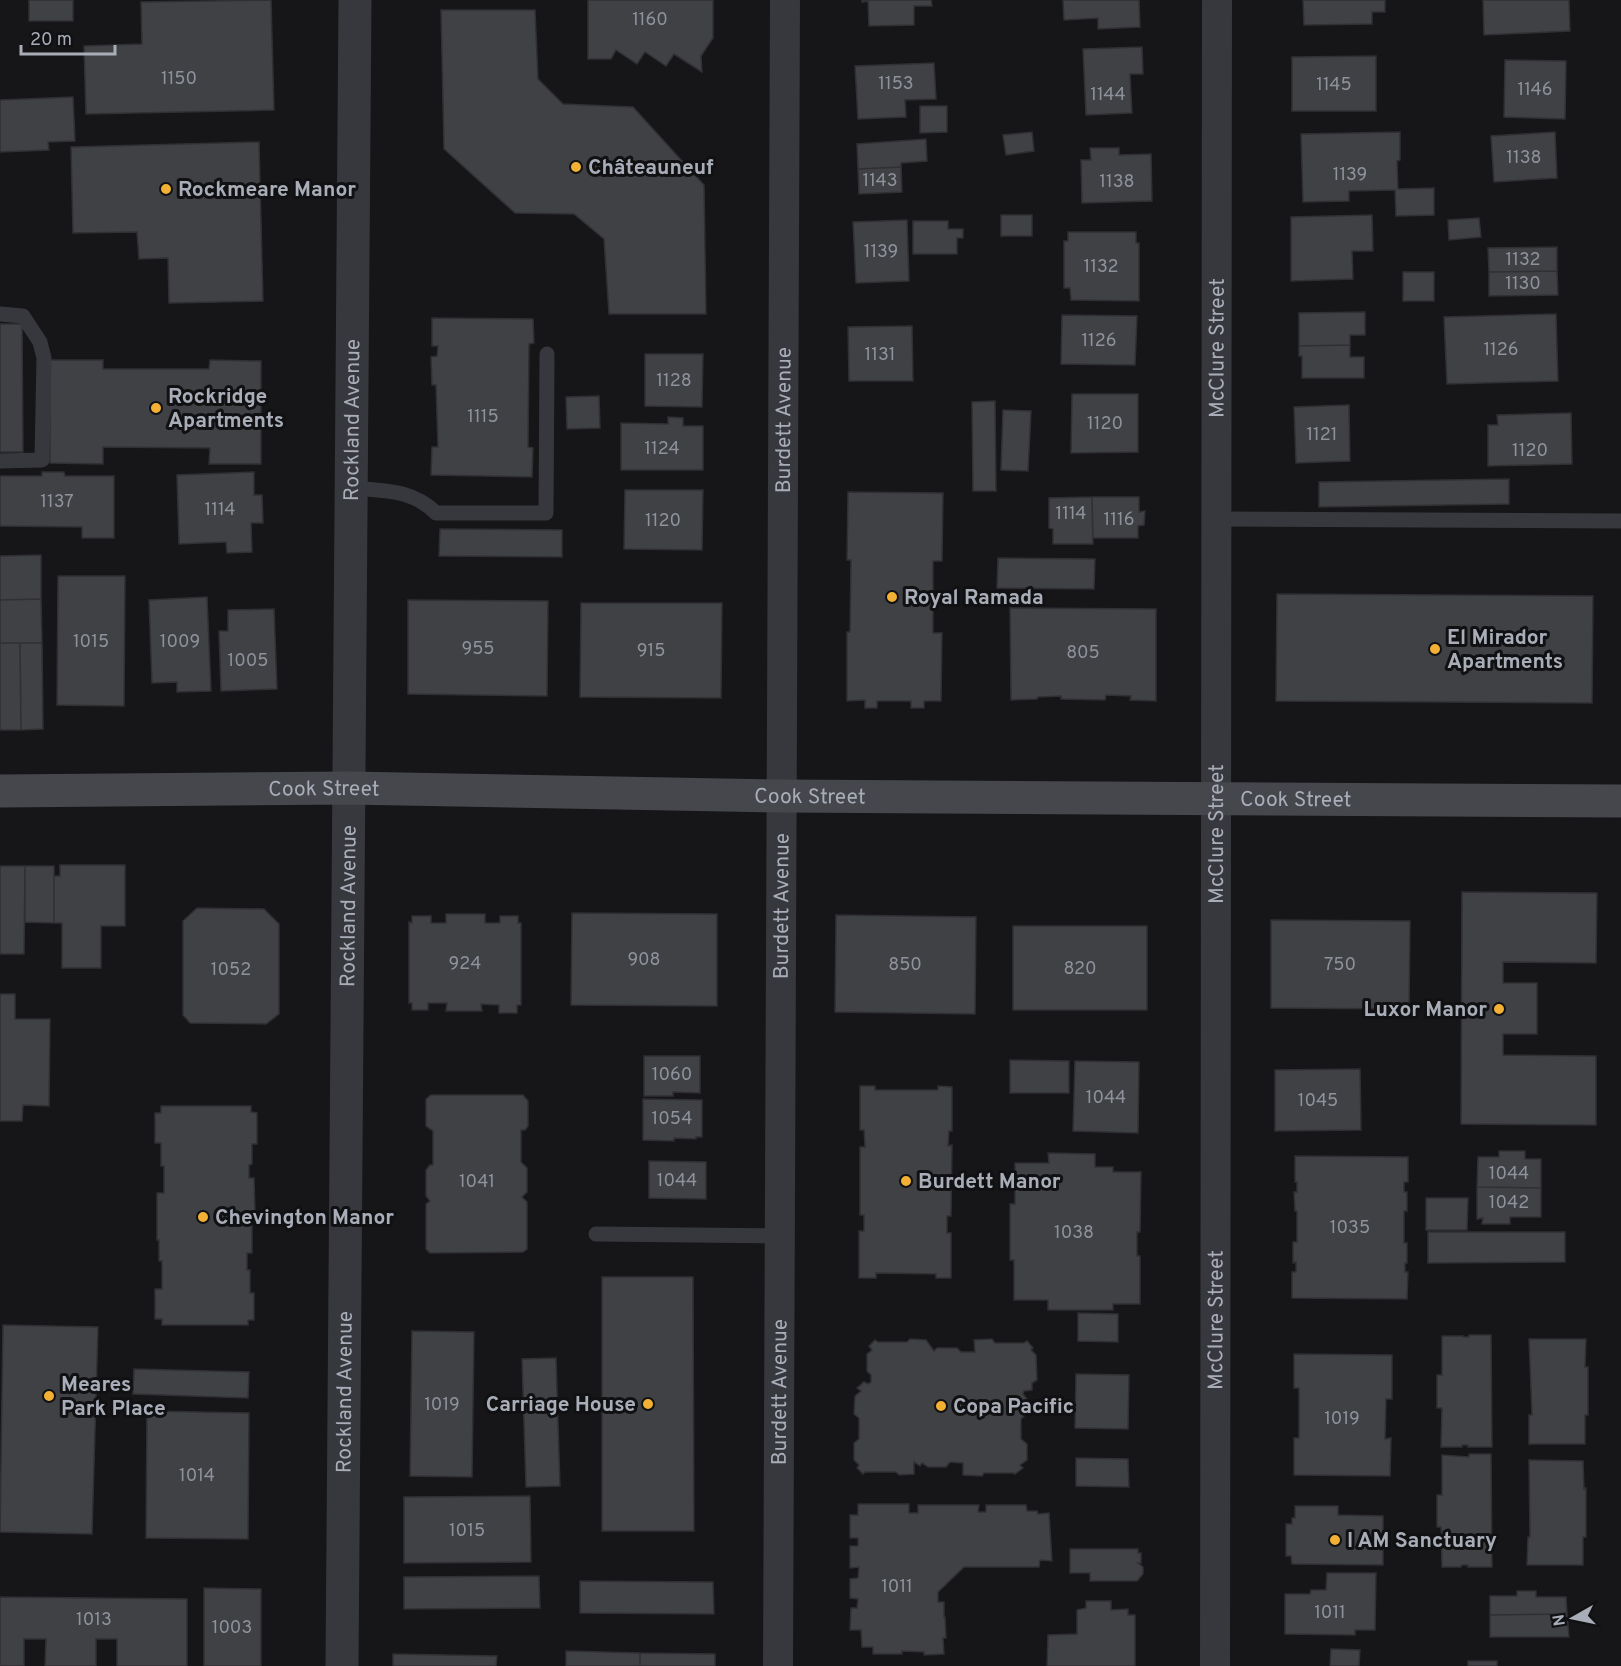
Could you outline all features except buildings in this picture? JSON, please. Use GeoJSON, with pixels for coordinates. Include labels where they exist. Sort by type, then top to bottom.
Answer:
{"type":"FeatureCollection","features":[{"type":"Feature","properties":{"kind":"main road","name":"Cook Street"},"geometry":{"type":"LineString","coordinates":[[0,791],[350,788],[782,796],[1621,801]]}},
{"type":"Feature","properties":{"kind":"street","name":"Rockland Avenue"},"geometry":{"type":"LineString","coordinates":[[342,1666],[355,0]]}},
{"type":"Feature","properties":{"kind":"street","name":"Burdett Avenue"},"geometry":{"type":"LineString","coordinates":[[778,1666],[785,0]]}},
{"type":"Feature","properties":{"kind":"street","name":"McClure Street"},"geometry":{"type":"LineString","coordinates":[[1215,1666],[1217,0]]}},
{"type":"Feature","properties":{"kind":"lane"},"geometry":{"type":"LineString","coordinates":[[0,314],[22,316],[40,342],[44,358],[42,460],[0,461]]}},
{"type":"Feature","properties":{"kind":"lane"},"geometry":{"type":"LineString","coordinates":[[352,489],[410,495],[425,502],[436,513],[546,513],[547,354]]}},
{"type":"Feature","properties":{"kind":"lane"},"geometry":{"type":"LineString","coordinates":[[1217,519],[1621,521]]}},
{"type":"Feature","properties":{"kind":"lane"},"geometry":{"type":"LineString","coordinates":[[596,1234],[780,1236]]}},
{"type":"Feature","properties":{"kind":"place","name":"Châteauneuf"},"geometry":{"type":"Point","coordinates":[576,167]}},
{"type":"Feature","properties":{"kind":"place","name":"Rockmeare Manor"},"geometry":{"type":"Point","coordinates":[166,189]}},
{"type":"Feature","properties":{"kind":"place","name":"Rockridge Apartments"},"geometry":{"type":"Point","coordinates":[156,408]}},
{"type":"Feature","properties":{"kind":"place","name":"Royal Ramada"},"geometry":{"type":"Point","coordinates":[892,597]}},
{"type":"Feature","properties":{"kind":"place","name":"El Mirador Apartments"},"geometry":{"type":"Point","coordinates":[1435,649]}},
{"type":"Feature","properties":{"kind":"place","name":"Luxor Manor"},"geometry":{"type":"Point","coordinates":[1499,1009]}},
{"type":"Feature","properties":{"kind":"place","name":"Burdett Manor"},"geometry":{"type":"Point","coordinates":[906,1181]}},
{"type":"Feature","properties":{"kind":"place","name":"Chevington Manor"},"geometry":{"type":"Point","coordinates":[203,1217]}},
{"type":"Feature","properties":{"kind":"place","name":"Meares Park Place"},"geometry":{"type":"Point","coordinates":[49,1396]}},
{"type":"Feature","properties":{"kind":"place","name":"Carriage House"},"geometry":{"type":"Point","coordinates":[648,1404]}},
{"type":"Feature","properties":{"kind":"place","name":"Copa Pacific"},"geometry":{"type":"Point","coordinates":[941,1406]}},
{"type":"Feature","properties":{"kind":"place","name":"I AM Sanctuary"},"geometry":{"type":"Point","coordinates":[1335,1540]}}]}
